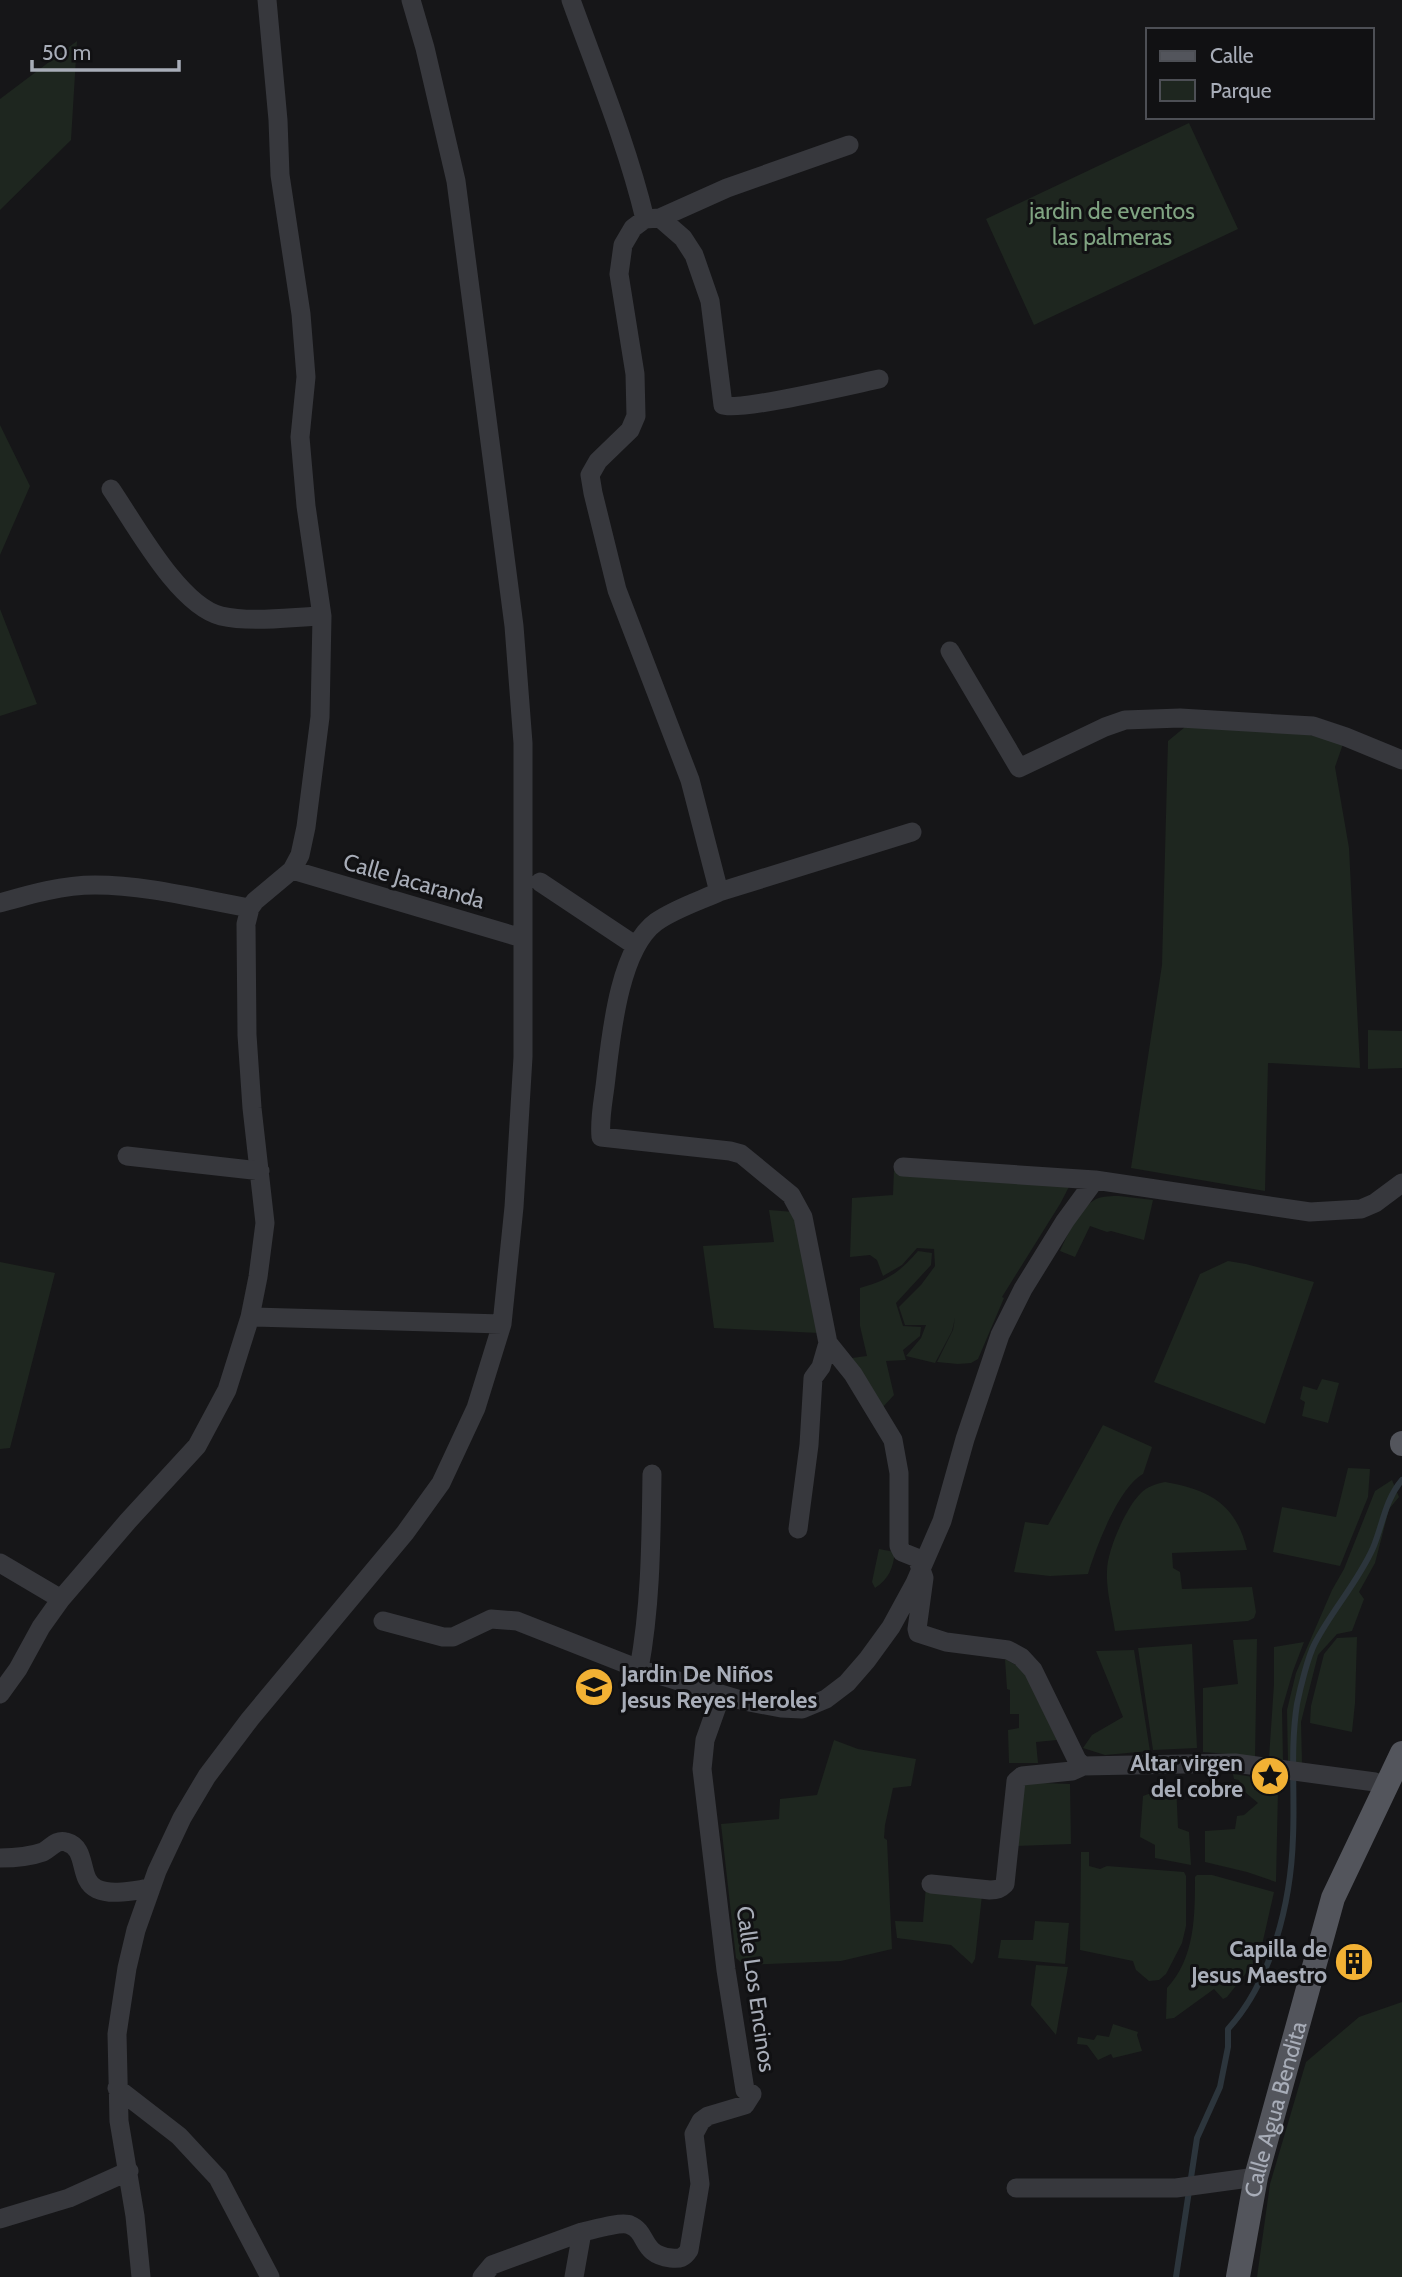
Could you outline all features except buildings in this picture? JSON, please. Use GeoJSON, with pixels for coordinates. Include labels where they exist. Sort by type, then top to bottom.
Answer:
{"type":"FeatureCollection","features":[{"type":"Feature","properties":{"kind":"main road","name":"Calle Agua Bendita"},"geometry":{"type":"LineString","coordinates":[[1238,2277],[1256,2177],[1333,1898],[1402,1754]]}},
{"type":"Feature","properties":{"kind":"street"},"geometry":{"type":"LineString","coordinates":[[0,1694],[61,1599],[197,1446],[227,1390],[250,1317],[258,1277],[265,1223],[247,1035],[246,924],[250,908],[255,901],[292,870],[300,855],[320,717],[322,616],[306,506],[300,437],[306,377],[301,314],[281,175],[267,0]]}},
{"type":"Feature","properties":{"kind":"street"},"geometry":{"type":"LineString","coordinates":[[141,2277],[129,2171],[119,2121],[117,2034],[127,1968],[136,1930],[151,1888],[182,1818],[207,1776],[250,1719],[405,1533],[440,1483],[476,1408],[502,1324],[514,1207],[523,1057],[523,743],[514,626],[456,181],[411,0]]}},
{"type":"Feature","properties":{"kind":"street"},"geometry":{"type":"LineString","coordinates":[[571,0],[639,194],[653,218],[684,238],[694,255],[710,301],[723,405],[730,408],[879,379]]}},
{"type":"Feature","properties":{"kind":"street"},"geometry":{"type":"LineString","coordinates":[[719,892],[690,780],[617,590],[590,475],[598,461],[630,430],[636,416],[635,374],[618,274],[623,245],[633,228],[653,218],[727,188],[849,145]]}},
{"type":"Feature","properties":{"kind":"street"},"geometry":{"type":"LineString","coordinates":[[111,489],[178,588],[207,611],[235,618],[322,616]]}},
{"type":"Feature","properties":{"kind":"street"},"geometry":{"type":"LineString","coordinates":[[950,651],[1019,768],[1125,720],[1180,718],[1313,726],[1402,760]]}},
{"type":"Feature","properties":{"kind":"street"},"geometry":{"type":"LineString","coordinates":[[799,1529],[809,1445],[813,1378],[821,1367],[828,1343],[803,1217],[791,1195],[740,1154],[601,1138],[614,1014],[636,946],[654,923],[719,892],[912,832]]}},
{"type":"Feature","properties":{"kind":"street","name":"Calle Jacaranda"},"geometry":{"type":"LineString","coordinates":[[292,870],[522,938]]}},
{"type":"Feature","properties":{"kind":"street"},"geometry":{"type":"LineString","coordinates":[[540,882],[636,946]]}},
{"type":"Feature","properties":{"kind":"street"},"geometry":{"type":"LineString","coordinates":[[0,903],[57,889],[94,885],[143,889],[250,908]]}},
{"type":"Feature","properties":{"kind":"street"},"geometry":{"type":"LineString","coordinates":[[127,1156],[260,1171]]}},
{"type":"Feature","properties":{"kind":"street"},"geometry":{"type":"LineString","coordinates":[[903,1167],[1095,1180],[1310,1212],[1361,1209],[1375,1203],[1402,1183]]}},
{"type":"Feature","properties":{"kind":"street"},"geometry":{"type":"LineString","coordinates":[[383,1621],[443,1637],[453,1637],[491,1619],[517,1620],[639,1669],[721,1695],[781,1708],[802,1709],[826,1699],[847,1683],[883,1638],[915,1583],[942,1521],[969,1427],[1000,1335],[1023,1289],[1065,1221],[1095,1180]]}},
{"type":"Feature","properties":{"kind":"street"},"geometry":{"type":"LineString","coordinates":[[250,1317],[502,1324]]}},
{"type":"Feature","properties":{"kind":"street"},"geometry":{"type":"LineString","coordinates":[[828,1343],[853,1374],[892,1440],[899,1473],[899,1546],[902,1552],[917,1558],[924,1578],[918,1633],[946,1643],[1008,1650],[1021,1657],[1033,1670],[1077,1760],[1083,1766]]}},
{"type":"Feature","properties":{"kind":"street"},"geometry":{"type":"LineString","coordinates":[[639,1669],[647,1626],[652,1474]]}},
{"type":"Feature","properties":{"kind":"street"},"geometry":{"type":"LineString","coordinates":[[0,1563],[61,1599]]}},
{"type":"Feature","properties":{"kind":"street","name":"Calle Los Encinos"},"geometry":{"type":"LineString","coordinates":[[582,2232],[626,2224],[634,2228],[647,2247],[662,2257],[684,2257],[689,2250],[700,2185],[694,2134],[701,2121],[708,2116],[745,2105],[752,2094],[745,2090],[726,1970],[702,1769],[705,1740],[721,1695]]}},
{"type":"Feature","properties":{"kind":"street"},"geometry":{"type":"LineString","coordinates":[[931,1884],[997,1890],[1005,1884],[1016,1781],[1022,1776],[1072,1771],[1083,1766],[1235,1763],[1375,1782]]}},
{"type":"Feature","properties":{"kind":"street"},"geometry":{"type":"LineString","coordinates":[[0,1858],[33,1855],[57,1842],[65,1842],[80,1852],[86,1879],[98,1889],[109,1892],[151,1888]]}},
{"type":"Feature","properties":{"kind":"street"},"geometry":{"type":"LineString","coordinates":[[117,2088],[179,2136],[218,2178],[270,2277]]}},
{"type":"Feature","properties":{"kind":"street"},"geometry":{"type":"LineString","coordinates":[[0,2219],[69,2198],[129,2171]]}},
{"type":"Feature","properties":{"kind":"street"},"geometry":{"type":"LineString","coordinates":[[1016,2189],[1175,2188],[1256,2177]]}},
{"type":"Feature","properties":{"kind":"street"},"geometry":{"type":"LineString","coordinates":[[482,2277],[492,2265],[582,2232]]}},
{"type":"Feature","properties":{"kind":"street"},"geometry":{"type":"LineString","coordinates":[[573,2277],[582,2232]]}},
{"type":"Feature","properties":{"kind":"green space"},"geometry":{"type":"Polygon","coordinates":[[[77,41],[71,140],[0,210],[0,99],[77,41]]]}},
{"type":"Feature","properties":{"kind":"green space","name":"jardin de eventos las palmeras"},"geometry":{"type":"Polygon","coordinates":[[[1189,123],[1238,229],[1034,325],[986,219],[1189,123]]]}},
{"type":"Feature","properties":{"kind":"green space"},"geometry":{"type":"Polygon","coordinates":[[[0,425],[30,486],[0,555],[0,425]]]}},
{"type":"Feature","properties":{"kind":"green space"},"geometry":{"type":"Polygon","coordinates":[[[0,609],[37,704],[0,716],[0,609]]]}},
{"type":"Feature","properties":{"kind":"green space"},"geometry":{"type":"Polygon","coordinates":[[[1185,727],[1303,733],[1343,744],[1335,767],[1349,848],[1360,1068],[1268,1063],[1265,1191],[1131,1168],[1162,965],[1168,741],[1185,727]]]}},
{"type":"Feature","properties":{"kind":"green space"},"geometry":{"type":"Polygon","coordinates":[[[1368,1030],[1402,1031],[1402,1068],[1368,1069],[1368,1030]]]}},
{"type":"Feature","properties":{"kind":"green space"},"geometry":{"type":"Polygon","coordinates":[[[894,1169],[1071,1183],[1002,1297],[1004,1298],[978,1359],[971,1363],[937,1362],[953,1330],[955,1318],[952,1331],[935,1363],[906,1356],[921,1338],[926,1325],[905,1325],[899,1307],[935,1266],[934,1249],[917,1248],[902,1265],[883,1276],[877,1260],[870,1255],[850,1257],[852,1198],[893,1195],[894,1169]]]}},
{"type":"Feature","properties":{"kind":"green space"},"geometry":{"type":"Polygon","coordinates":[[[1102,1197],[1153,1200],[1144,1240],[1090,1226],[1075,1257],[1060,1251],[1075,1222],[1090,1203],[1102,1197]]]}},
{"type":"Feature","properties":{"kind":"green space"},"geometry":{"type":"Polygon","coordinates":[[[769,1210],[794,1212],[819,1333],[714,1328],[703,1246],[774,1242],[769,1210]]]}},
{"type":"Feature","properties":{"kind":"green space"},"geometry":{"type":"Polygon","coordinates":[[[918,1251],[932,1253],[931,1265],[896,1303],[903,1326],[921,1327],[920,1336],[903,1350],[906,1360],[886,1361],[894,1395],[882,1408],[852,1358],[867,1356],[860,1326],[860,1288],[892,1275],[918,1251]]]}},
{"type":"Feature","properties":{"kind":"green space"},"geometry":{"type":"Polygon","coordinates":[[[1228,1261],[1314,1282],[1265,1424],[1154,1382],[1200,1274],[1228,1261]]]}},
{"type":"Feature","properties":{"kind":"green space"},"geometry":{"type":"Polygon","coordinates":[[[0,1262],[55,1273],[10,1448],[0,1449],[0,1262]]]}},
{"type":"Feature","properties":{"kind":"green space"},"geometry":{"type":"Polygon","coordinates":[[[1322,1379],[1339,1383],[1328,1423],[1302,1416],[1305,1402],[1300,1399],[1303,1386],[1317,1390],[1322,1379]]]}},
{"type":"Feature","properties":{"kind":"green space"},"geometry":{"type":"Polygon","coordinates":[[[1103,1425],[1152,1447],[1143,1474],[1125,1491],[1117,1504],[1088,1574],[1050,1576],[1014,1572],[1025,1522],[1048,1525],[1103,1425]]]}},
{"type":"Feature","properties":{"kind":"green space"},"geometry":{"type":"Polygon","coordinates":[[[1348,1468],[1370,1469],[1368,1497],[1340,1566],[1273,1552],[1282,1507],[1336,1517],[1348,1468]]]}},
{"type":"Feature","properties":{"kind":"green space"},"geometry":{"type":"Polygon","coordinates":[[[1392,1480],[1399,1497],[1389,1509],[1375,1563],[1359,1592],[1364,1599],[1352,1631],[1337,1634],[1318,1655],[1301,1722],[1302,1763],[1288,1763],[1287,1710],[1296,1673],[1344,1569],[1375,1491],[1392,1480]]]}},
{"type":"Feature","properties":{"kind":"green space"},"geometry":{"type":"Polygon","coordinates":[[[1165,1482],[1195,1490],[1219,1502],[1236,1521],[1247,1550],[1172,1553],[1173,1568],[1180,1572],[1182,1589],[1252,1587],[1256,1612],[1254,1618],[1248,1621],[1115,1631],[1107,1578],[1114,1541],[1141,1493],[1165,1482]]]}},
{"type":"Feature","properties":{"kind":"green space"},"geometry":{"type":"Polygon","coordinates":[[[879,1549],[895,1552],[890,1573],[875,1588],[872,1582],[879,1549]]]}},
{"type":"Feature","properties":{"kind":"green space"},"geometry":{"type":"Polygon","coordinates":[[[1357,1637],[1352,1732],[1310,1723],[1311,1706],[1324,1654],[1337,1638],[1357,1637]]]}},
{"type":"Feature","properties":{"kind":"green space"},"geometry":{"type":"Polygon","coordinates":[[[1257,1639],[1255,1758],[1203,1752],[1203,1688],[1238,1684],[1233,1640],[1257,1639]]]}},
{"type":"Feature","properties":{"kind":"green space"},"geometry":{"type":"Polygon","coordinates":[[[1304,1642],[1282,1709],[1283,1761],[1269,1758],[1274,1647],[1304,1642]]]}},
{"type":"Feature","properties":{"kind":"green space"},"geometry":{"type":"Polygon","coordinates":[[[1192,1644],[1197,1748],[1153,1750],[1138,1648],[1192,1644]]]}},
{"type":"Feature","properties":{"kind":"green space"},"geometry":{"type":"Polygon","coordinates":[[[1134,1650],[1150,1751],[1105,1755],[1083,1748],[1092,1735],[1123,1717],[1096,1651],[1134,1650]]]}},
{"type":"Feature","properties":{"kind":"green space"},"geometry":{"type":"Polygon","coordinates":[[[1005,1659],[1023,1669],[1057,1740],[1036,1742],[1038,1763],[1009,1763],[1008,1730],[1019,1728],[1019,1714],[1010,1714],[1010,1690],[1007,1689],[1005,1659]]]}},
{"type":"Feature","properties":{"kind":"green space"},"geometry":{"type":"Polygon","coordinates":[[[834,1740],[858,1749],[916,1759],[911,1786],[893,1788],[885,1825],[892,1949],[841,1961],[744,1965],[736,1958],[721,1824],[779,1819],[780,1799],[817,1795],[834,1740]]]}},
{"type":"Feature","properties":{"kind":"green space"},"geometry":{"type":"Polygon","coordinates":[[[1233,1774],[1254,1777],[1254,1790],[1278,1789],[1276,1882],[1205,1862],[1205,1831],[1235,1829],[1237,1816],[1244,1815],[1258,1803],[1245,1792],[1233,1774]]]}},
{"type":"Feature","properties":{"kind":"green space"},"geometry":{"type":"Polygon","coordinates":[[[1023,1784],[1070,1784],[1071,1844],[1013,1846],[1023,1784]]]}},
{"type":"Feature","properties":{"kind":"green space"},"geometry":{"type":"Polygon","coordinates":[[[1176,1784],[1178,1828],[1189,1832],[1191,1865],[1155,1858],[1155,1845],[1140,1837],[1143,1796],[1176,1784]]]}},
{"type":"Feature","properties":{"kind":"green space"},"geometry":{"type":"Polygon","coordinates":[[[1081,1852],[1089,1852],[1089,1866],[1100,1869],[1107,1866],[1184,1872],[1186,1926],[1182,1943],[1166,1974],[1159,1980],[1149,1981],[1136,1970],[1133,1961],[1080,1950],[1081,1852]]]}},
{"type":"Feature","properties":{"kind":"green space"},"geometry":{"type":"Polygon","coordinates":[[[1197,1875],[1212,1875],[1274,1892],[1262,1945],[1254,1963],[1227,1997],[1223,1999],[1214,1989],[1174,2018],[1166,2019],[1167,1988],[1183,1963],[1192,1936],[1197,1875]]]}},
{"type":"Feature","properties":{"kind":"green space"},"geometry":{"type":"Polygon","coordinates":[[[926,1886],[982,1895],[975,1959],[972,1964],[951,1945],[897,1938],[895,1921],[923,1922],[926,1886]]]}},
{"type":"Feature","properties":{"kind":"green space"},"geometry":{"type":"Polygon","coordinates":[[[1035,1921],[1069,1923],[1065,1964],[998,1958],[1001,1940],[1033,1940],[1035,1921]]]}},
{"type":"Feature","properties":{"kind":"green space"},"geometry":{"type":"Polygon","coordinates":[[[1036,1965],[1068,1967],[1056,2035],[1031,2005],[1036,1965]]]}},
{"type":"Feature","properties":{"kind":"green space"},"geometry":{"type":"Polygon","coordinates":[[[1402,2002],[1402,2277],[1257,2277],[1270,2184],[1306,2062],[1359,2017],[1402,2002]]]}},
{"type":"Feature","properties":{"kind":"green space"},"geometry":{"type":"Polygon","coordinates":[[[1113,2024],[1138,2032],[1142,2051],[1113,2058],[1111,2054],[1098,2060],[1087,2045],[1077,2044],[1078,2037],[1094,2040],[1097,2035],[1109,2037],[1113,2024]]]}},
{"type":"Feature","properties":{"kind":"waterway"},"geometry":{"type":"LineString","coordinates":[[1176,2277],[1197,2138],[1220,2087],[1228,2047],[1228,2029],[1256,1988],[1267,1964],[1283,1914],[1293,1837],[1295,1721],[1304,1673],[1312,1649],[1322,1631],[1367,1560],[1388,1504],[1402,1480]]}},
{"type":"Feature","properties":{"kind":"place","name":"Jardin De Niños Jesus Reyes Heroles"},"geometry":{"type":"Point","coordinates":[594,1687]}},
{"type":"Feature","properties":{"kind":"place","name":"Altar virgen del cobre"},"geometry":{"type":"Point","coordinates":[1270,1776]}},
{"type":"Feature","properties":{"kind":"place","name":"Capilla de Jesus Maestro"},"geometry":{"type":"Point","coordinates":[1354,1962]}}]}
